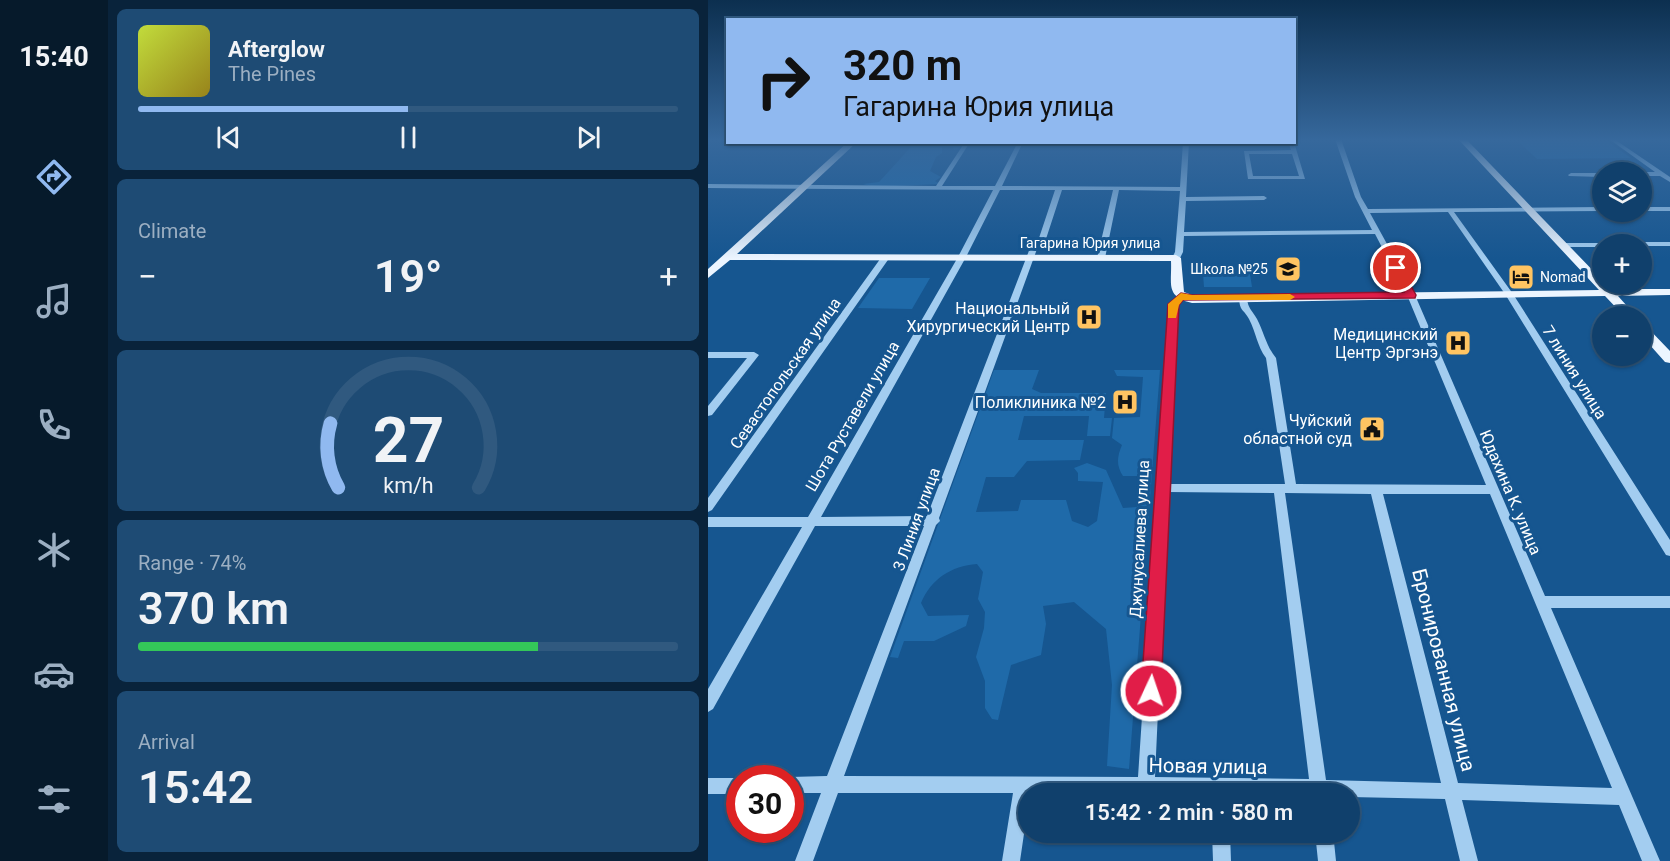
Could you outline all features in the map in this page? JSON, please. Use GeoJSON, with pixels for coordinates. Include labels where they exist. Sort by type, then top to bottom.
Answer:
{"type":"FeatureCollection","features":[{"type":"Feature","properties":{"kind":"main road"},"geometry":{"type":"LineString","coordinates":[[708,275],[813,179]]}},
{"type":"Feature","properties":{"kind":"main road"},"geometry":{"type":"LineString","coordinates":[[1500,179],[1592,276]]}},
{"type":"Feature","properties":{"kind":"main road","name":"Гагарина Юрия улица"},"geometry":{"type":"LineString","coordinates":[[728,257],[1176,258],[1178,292],[1181,296]]}},
{"type":"Feature","properties":{"kind":"main road"},"geometry":{"type":"LineString","coordinates":[[1181,296],[1192,299],[1592,292]]}},
{"type":"Feature","properties":{"kind":"main road"},"geometry":{"type":"LineString","coordinates":[[1652,292],[1670,292]]}},
{"type":"Feature","properties":{"kind":"main road"},"geometry":{"type":"LineString","coordinates":[[1609,294],[1620,306]]}},
{"type":"Feature","properties":{"kind":"main road"},"geometry":{"type":"LineString","coordinates":[[1652,339],[1670,358]]}},
{"type":"Feature","properties":{"kind":"street"},"geometry":{"type":"LineString","coordinates":[[937,188],[943,179]]}},
{"type":"Feature","properties":{"kind":"street","name":"Шота Руставели улица"},"geometry":{"type":"LineString","coordinates":[[708,704],[962,257],[1003,179]]}},
{"type":"Feature","properties":{"kind":"street"},"geometry":{"type":"LineString","coordinates":[[1176,258],[1180,234],[1183,179]]}},
{"type":"Feature","properties":{"kind":"street","name":"Юдахина К. улица"},"geometry":{"type":"LineString","coordinates":[[1352,179],[1358,196],[1411,295],[1652,861]]}},
{"type":"Feature","properties":{"kind":"street"},"geometry":{"type":"LineString","coordinates":[[708,186],[1182,189]]}},
{"type":"Feature","properties":{"kind":"street","name":"3 Линия улица"},"geometry":{"type":"LineString","coordinates":[[804,861],[934,521],[989,362],[1034,248],[1041,242],[1059,189]]}},
{"type":"Feature","properties":{"kind":"street"},"geometry":{"type":"LineString","coordinates":[[1101,258],[1116,189]]}},
{"type":"Feature","properties":{"kind":"street"},"geometry":{"type":"LineString","coordinates":[[1182,199],[1264,198]]}},
{"type":"Feature","properties":{"kind":"street"},"geometry":{"type":"LineString","coordinates":[[1366,211],[1592,209]]}},
{"type":"Feature","properties":{"kind":"street"},"geometry":{"type":"LineString","coordinates":[[1652,209],[1670,209]]}},
{"type":"Feature","properties":{"kind":"street","name":"7 линия улица"},"geometry":{"type":"LineString","coordinates":[[1450,211],[1509,294],[1670,551]]}},
{"type":"Feature","properties":{"kind":"street"},"geometry":{"type":"LineString","coordinates":[[1180,234],[1377,232]]}},
{"type":"Feature","properties":{"kind":"street"},"geometry":{"type":"LineString","coordinates":[[1652,244],[1670,244]]}},
{"type":"Feature","properties":{"kind":"street"},"geometry":{"type":"LineString","coordinates":[[1563,246],[1592,245]]}},
{"type":"Feature","properties":{"kind":"street","name":"Севастопольская улица"},"geometry":{"type":"LineString","coordinates":[[708,507],[886,257]]}},
{"type":"Feature","properties":{"kind":"street","name":"Джунусалиева улица"},"geometry":{"type":"LineString","coordinates":[[1146,783],[1161,488],[1173,309],[1181,296]]}},
{"type":"Feature","properties":{"kind":"street"},"geometry":{"type":"LineString","coordinates":[[1243,298],[1244,308],[1252,314],[1262,349],[1271,358],[1318,783]]}},
{"type":"Feature","properties":{"kind":"street"},"geometry":{"type":"LineString","coordinates":[[708,355],[754,355],[708,413]]}},
{"type":"Feature","properties":{"kind":"street"},"geometry":{"type":"LineString","coordinates":[[1161,488],[1493,490]]}},
{"type":"Feature","properties":{"kind":"street","name":"Бронированная улица"},"geometry":{"type":"LineString","coordinates":[[1376,490],[1469,861]]}},
{"type":"Feature","properties":{"kind":"street"},"geometry":{"type":"LineString","coordinates":[[708,522],[934,521]]}},
{"type":"Feature","properties":{"kind":"street"},"geometry":{"type":"LineString","coordinates":[[1540,602],[1670,602]]}},
{"type":"Feature","properties":{"kind":"street","name":"Новая улица"},"geometry":{"type":"LineString","coordinates":[[804,786],[1018,784]]}},
{"type":"Feature","properties":{"kind":"street"},"geometry":{"type":"LineString","coordinates":[[708,786],[726,786]]}},
{"type":"Feature","properties":{"kind":"street","name":"Новая улица"},"geometry":{"type":"LineString","coordinates":[[1360,791],[1452,790],[1624,797]]}},
{"type":"Feature","properties":{"kind":"street"},"geometry":{"type":"LineString","coordinates":[[1011,861],[1018,816]]}},
{"type":"Feature","properties":{"kind":"street"},"geometry":{"type":"LineString","coordinates":[[1221,843],[1222,861]]}},
{"type":"Feature","properties":{"kind":"street"},"geometry":{"type":"LineString","coordinates":[[1325,843],[1327,861]]}},
{"type":"Feature","properties":{"kind":"shaded area"},"geometry":{"type":"Polygon","coordinates":[[[882,179],[938,179],[935,181],[940,184],[874,187],[863,184],[879,182],[882,179]]]}},
{"type":"Feature","properties":{"kind":"shaded area"},"geometry":{"type":"Polygon","coordinates":[[[1203,274],[1250,274],[1252,287],[1204,287],[1203,274]]]}},
{"type":"Feature","properties":{"kind":"shaded area"},"geometry":{"type":"Polygon","coordinates":[[[879,278],[930,278],[912,309],[858,308],[879,278]]]}},
{"type":"Feature","properties":{"kind":"shaded area"},"geometry":{"type":"Polygon","coordinates":[[[994,370],[1039,370],[1032,389],[1041,393],[1106,393],[1104,418],[1112,418],[1110,436],[1087,436],[1089,416],[1024,416],[1018,440],[1084,440],[1080,460],[1027,461],[1014,477],[986,477],[976,512],[1018,511],[1021,500],[1066,500],[1072,521],[1088,527],[1097,521],[1103,482],[1078,481],[1078,473],[1074,468],[1087,463],[1106,470],[1123,508],[1137,507],[1139,476],[1123,476],[1118,461],[1122,445],[1112,438],[1114,418],[1140,417],[1143,377],[1117,376],[1114,370],[1160,370],[1129,769],[1107,766],[1112,685],[1106,629],[1074,602],[1043,606],[1046,624],[1041,655],[1011,665],[998,720],[992,719],[985,708],[985,681],[976,657],[984,628],[985,612],[978,599],[983,572],[977,564],[968,565],[943,575],[930,587],[921,603],[928,616],[969,615],[966,626],[934,641],[904,641],[898,658],[890,657],[994,370]]]}},
{"type":"Feature","properties":{"kind":"slow traffic"},"geometry":{"type":"LineString","coordinates":[[1172,316],[1174,304],[1181,296],[1192,299],[1290,297]]}},
{"type":"Feature","properties":{"kind":"place","name":"Школа №25"},"geometry":{"type":"Point","coordinates":[1288,269]}},
{"type":"Feature","properties":{"kind":"place","name":"Nomad"},"geometry":{"type":"Point","coordinates":[1521,277]}},
{"type":"Feature","properties":{"kind":"place","name":"Национальный Хирургический Центр"},"geometry":{"type":"Point","coordinates":[1089,317]}},
{"type":"Feature","properties":{"kind":"place","name":"Медицинский Центр Эргэнэ"},"geometry":{"type":"Point","coordinates":[1458,343]}},
{"type":"Feature","properties":{"kind":"place","name":"Поликлиника №2"},"geometry":{"type":"Point","coordinates":[1125,402]}},
{"type":"Feature","properties":{"kind":"place","name":"Чуйский областной суд"},"geometry":{"type":"Point","coordinates":[1372,429]}},
{"type":"Feature","properties":{"kind":"route"},"geometry":{"type":"LineString","coordinates":[[1151,691],[1161,488],[1174,304],[1181,296],[1192,299],[1411,295],[1396,268]]}}]}
